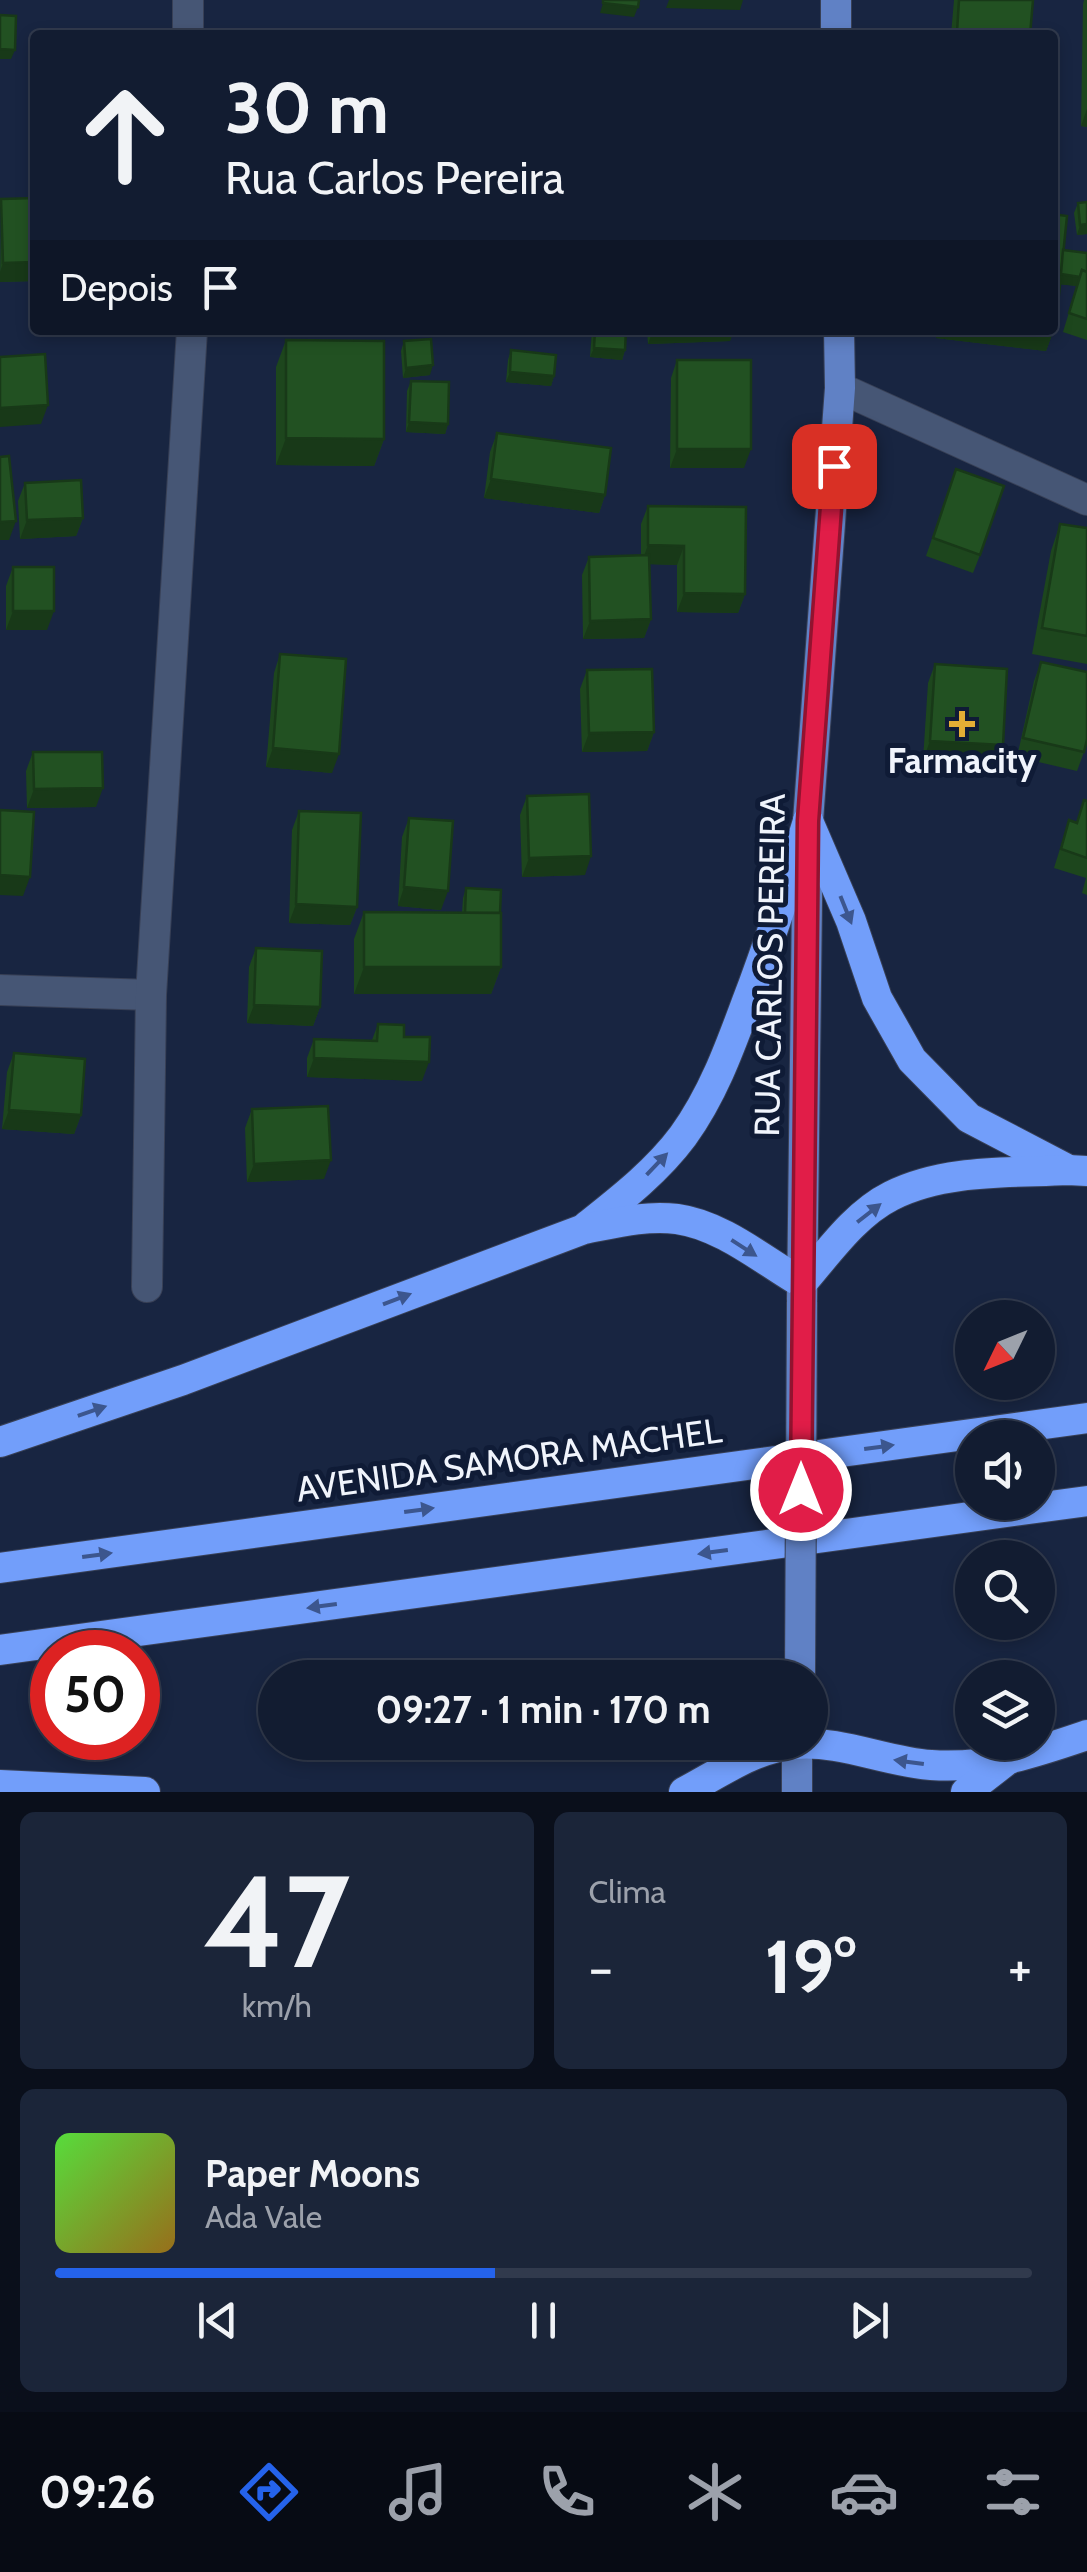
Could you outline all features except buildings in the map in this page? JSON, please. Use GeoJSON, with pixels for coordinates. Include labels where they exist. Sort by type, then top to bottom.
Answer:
{"type":"FeatureCollection","features":[{"type":"Feature","properties":{"kind":"highway"},"geometry":{"type":"LineString","coordinates":[[808,821],[851,921],[877,998],[912,1060],[969,1118],[1078,1170]]}},
{"type":"Feature","properties":{"kind":"highway"},"geometry":{"type":"LineString","coordinates":[[584,1229],[656,1166],[700,1110],[726,1058],[766,955],[808,821]]}},
{"type":"Feature","properties":{"kind":"highway"},"geometry":{"type":"LineString","coordinates":[[0,1442],[184,1380],[584,1229],[637,1218],[680,1220],[726,1236],[802,1293],[848,1230],[890,1196],[949,1178],[1078,1170]]}},
{"type":"Feature","properties":{"kind":"highway","name":"AVENIDA SAMORA MACHEL"},"geometry":{"type":"LineString","coordinates":[[0,1568],[1087,1418]]}},
{"type":"Feature","properties":{"kind":"highway"},"geometry":{"type":"LineString","coordinates":[[0,1650],[1087,1501]]}},
{"type":"Feature","properties":{"kind":"highway"},"geometry":{"type":"LineString","coordinates":[[828,1746],[932,1765],[1006,1762],[1087,1735]]}},
{"type":"Feature","properties":{"kind":"highway"},"geometry":{"type":"LineString","coordinates":[[684,1792],[741,1760]]}},
{"type":"Feature","properties":{"kind":"highway"},"geometry":{"type":"LineString","coordinates":[[966,1792],[1006,1762]]}},
{"type":"Feature","properties":{"kind":"highway"},"geometry":{"type":"LineString","coordinates":[[0,1786],[145,1792]]}},
{"type":"Feature","properties":{"kind":"main road"},"geometry":{"type":"LineString","coordinates":[[836,0],[836,30]]}},
{"type":"Feature","properties":{"kind":"main road","name":"RUA CARLOS PEREIRA"},"geometry":{"type":"LineString","coordinates":[[800,1660],[808,821],[840,388],[839,335]]}},
{"type":"Feature","properties":{"kind":"main road"},"geometry":{"type":"LineString","coordinates":[[797,1760],[797,1792]]}},
{"type":"Feature","properties":{"kind":"street"},"geometry":{"type":"LineString","coordinates":[[188,0],[188,30]]}},
{"type":"Feature","properties":{"kind":"street"},"geometry":{"type":"LineString","coordinates":[[147,1288],[151,995],[192,335]]}},
{"type":"Feature","properties":{"kind":"street"},"geometry":{"type":"LineString","coordinates":[[840,388],[1087,500]]}},
{"type":"Feature","properties":{"kind":"street"},"geometry":{"type":"LineString","coordinates":[[0,990],[151,995]]}},
{"type":"Feature","properties":{"kind":"place","name":"Farmacity"},"geometry":{"type":"Point","coordinates":[962,724]}},
{"type":"Feature","properties":{"kind":"route"},"geometry":{"type":"LineString","coordinates":[[801,1490],[808,821],[834,466]]}}]}
